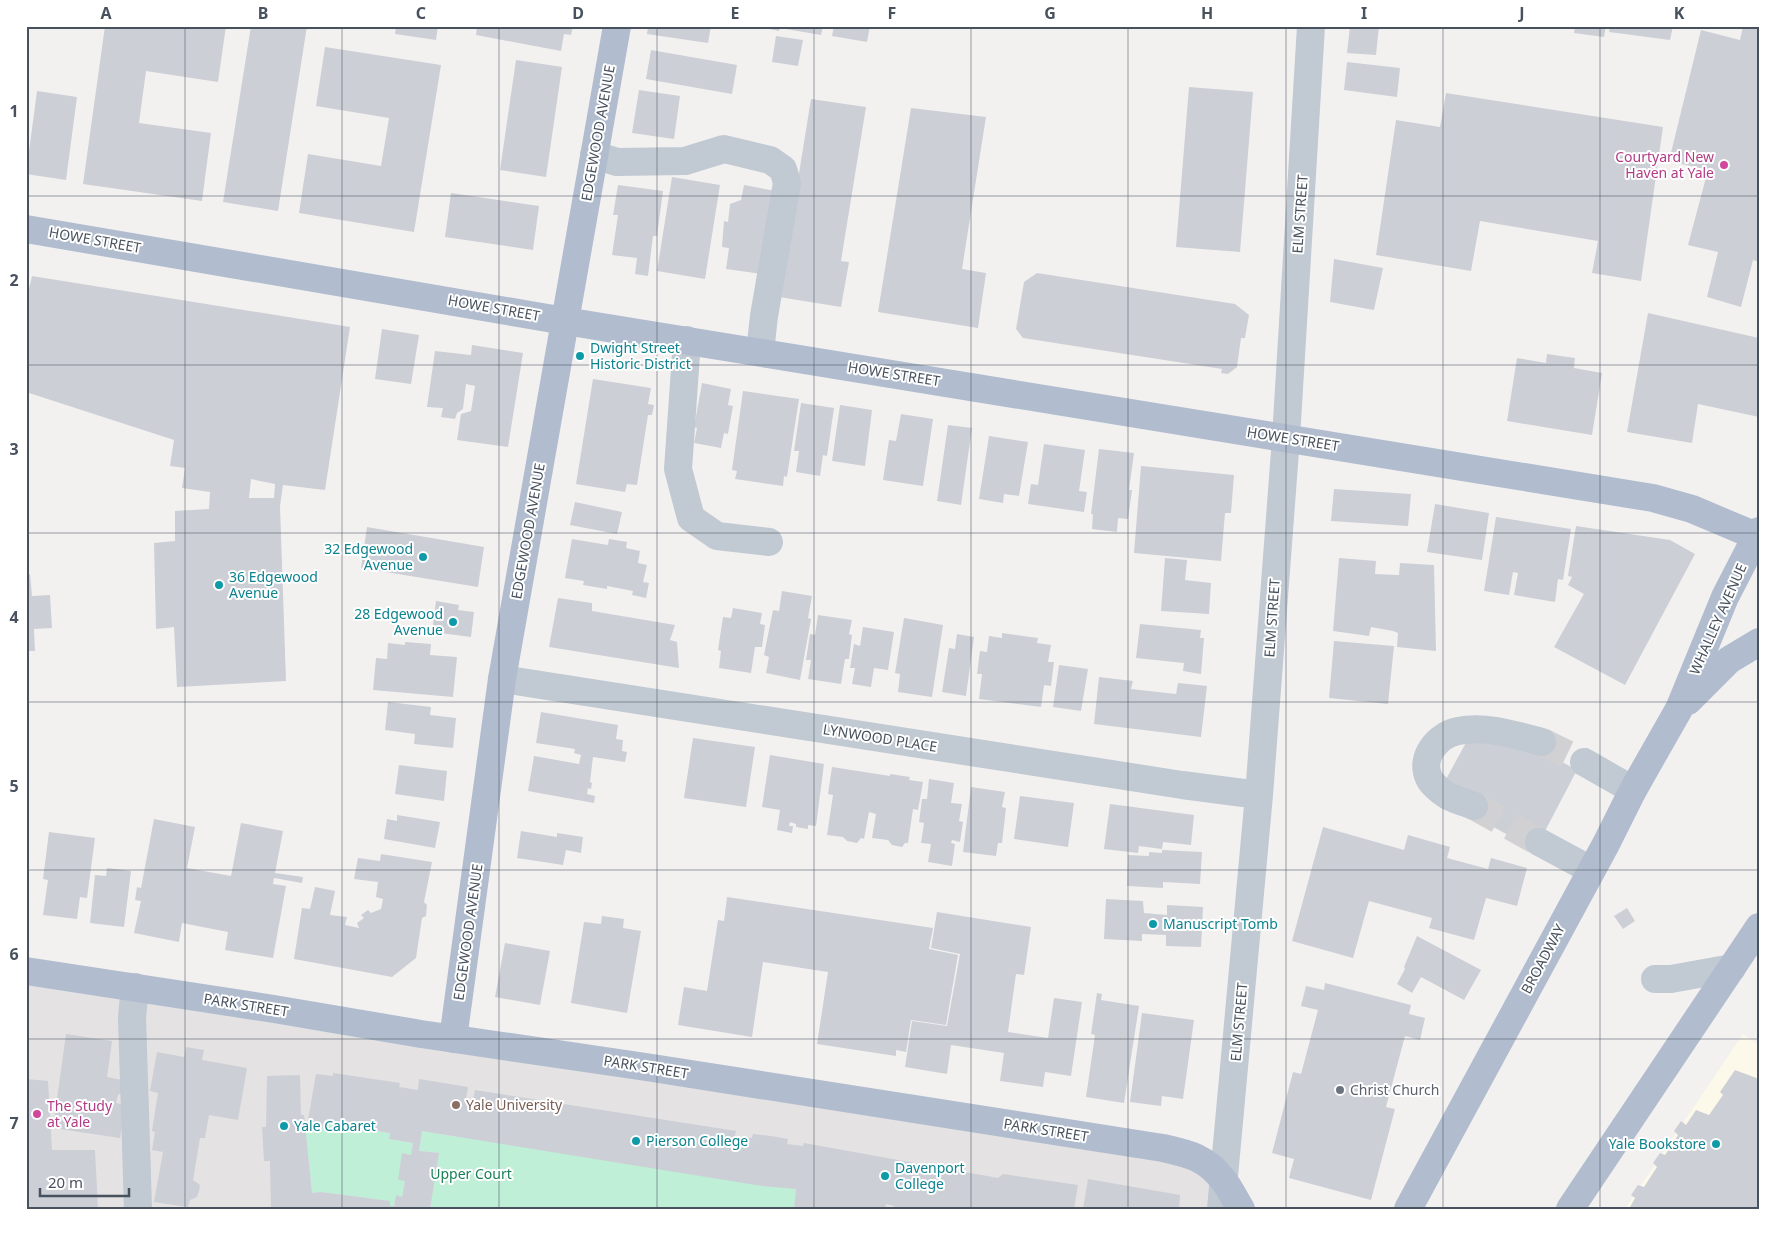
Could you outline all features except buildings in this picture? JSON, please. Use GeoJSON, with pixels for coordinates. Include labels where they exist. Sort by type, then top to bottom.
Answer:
{"type":"FeatureCollection","features":[{"type":"Feature","properties":{"kind":"main road","name":"EDGEWOOD AVENUE"},"geometry":{"type":"LineString","coordinates":[[453,1039],[502,679],[617,26]]}},
{"type":"Feature","properties":{"kind":"main road","name":"HOWE STREET"},"geometry":{"type":"LineString","coordinates":[[26,229],[565,321],[1653,498],[1692,509],[1757,533]]}},
{"type":"Feature","properties":{"kind":"main road","name":"WHALLEY AVENUE"},"geometry":{"type":"LineString","coordinates":[[1680,709],[1725,597],[1757,533]]}},
{"type":"Feature","properties":{"kind":"main road"},"geometry":{"type":"LineString","coordinates":[[1680,709],[1729,660],[1759,642]]}},
{"type":"Feature","properties":{"kind":"main road","name":"BROADWAY"},"geometry":{"type":"LineString","coordinates":[[1408,1209],[1633,790],[1680,709]]}},
{"type":"Feature","properties":{"kind":"main road"},"geometry":{"type":"LineString","coordinates":[[1570,1209],[1759,927]]}},
{"type":"Feature","properties":{"kind":"main road","name":"PARK STREET"},"geometry":{"type":"LineString","coordinates":[[26,970],[453,1039],[646,1067],[1163,1148],[1190,1154],[1212,1167],[1225,1182],[1241,1209]]}},
{"type":"Feature","properties":{"kind":"street","name":"ELM STREET"},"geometry":{"type":"LineString","coordinates":[[1221,1209],[1225,1182],[1259,795],[1286,438],[1312,26]]}},
{"type":"Feature","properties":{"kind":"street"},"geometry":{"type":"LineString","coordinates":[[594,155],[617,162],[685,161],[724,149],[770,160],[783,169],[787,183],[764,316],[760,352]]}},
{"type":"Feature","properties":{"kind":"street"},"geometry":{"type":"LineString","coordinates":[[688,340],[678,469],[692,518],[717,536],[769,542]]}},
{"type":"Feature","properties":{"kind":"street","name":"LYNWOOD PLACE"},"geometry":{"type":"LineString","coordinates":[[502,679],[1152,781],[1259,795]]}},
{"type":"Feature","properties":{"kind":"street"},"geometry":{"type":"LineString","coordinates":[[1474,806],[1446,795],[1429,778],[1427,767],[1429,753],[1437,741],[1456,732],[1474,730],[1498,732],[1542,742]]}},
{"type":"Feature","properties":{"kind":"street"},"geometry":{"type":"LineString","coordinates":[[1584,762],[1633,790]]}},
{"type":"Feature","properties":{"kind":"street"},"geometry":{"type":"LineString","coordinates":[[1539,842],[1591,870]]}},
{"type":"Feature","properties":{"kind":"street"},"geometry":{"type":"LineString","coordinates":[[1655,979],[1732,968]]}},
{"type":"Feature","properties":{"kind":"street"},"geometry":{"type":"LineString","coordinates":[[136,988],[132,1017],[138,1209]]}},
{"type":"Feature","properties":{"kind":"shaded area","name":"Yale University"},"geometry":{"type":"Polygon","coordinates":[[[26,971],[1211,1167],[1221,1209],[26,1209],[26,971]]]}},
{"type":"Feature","properties":{"kind":"shaded area","name":"Yale Bookstore"},"geometry":{"type":"Polygon","coordinates":[[[1743,1034],[1759,1045],[1759,1209],[1625,1209],[1743,1034]]]}},
{"type":"Feature","properties":{"kind":"green space"},"geometry":{"type":"Polygon","coordinates":[[[328,1123],[390,1133],[389,1139],[413,1143],[411,1155],[403,1153],[405,1181],[402,1197],[396,1196],[394,1206],[390,1206],[390,1201],[321,1192],[312,1193],[305,1127],[327,1129],[328,1123]]]}},
{"type":"Feature","properties":{"kind":"green space","name":"Upper Court"},"geometry":{"type":"Polygon","coordinates":[[[422,1131],[796,1189],[794,1209],[430,1209],[438,1153],[419,1151],[422,1131]]]}},
{"type":"Feature","properties":{"kind":"tunnel"},"geometry":{"type":"LineString","coordinates":[[1542,742],[1584,762]]}},
{"type":"Feature","properties":{"kind":"tunnel"},"geometry":{"type":"LineString","coordinates":[[1474,806],[1539,842]]}},
{"type":"Feature","properties":{"kind":"place","name":"Courtyard New Haven at Yale"},"geometry":{"type":"Point","coordinates":[1724,165]}},
{"type":"Feature","properties":{"kind":"place","name":"Dwight Street Historic District"},"geometry":{"type":"Point","coordinates":[580,356]}},
{"type":"Feature","properties":{"kind":"place","name":"32 Edgewood Avenue"},"geometry":{"type":"Point","coordinates":[423,557]}},
{"type":"Feature","properties":{"kind":"place","name":"36 Edgewood Avenue"},"geometry":{"type":"Point","coordinates":[219,585]}},
{"type":"Feature","properties":{"kind":"place","name":"28 Edgewood Avenue"},"geometry":{"type":"Point","coordinates":[453,622]}},
{"type":"Feature","properties":{"kind":"place","name":"Manuscript Tomb"},"geometry":{"type":"Point","coordinates":[1153,924]}},
{"type":"Feature","properties":{"kind":"place","name":"Christ Church"},"geometry":{"type":"Point","coordinates":[1340,1090]}},
{"type":"Feature","properties":{"kind":"place","name":"Yale University"},"geometry":{"type":"Point","coordinates":[456,1105]}},
{"type":"Feature","properties":{"kind":"place","name":"The Study at Yale"},"geometry":{"type":"Point","coordinates":[37,1114]}},
{"type":"Feature","properties":{"kind":"place","name":"Yale Cabaret"},"geometry":{"type":"Point","coordinates":[284,1126]}},
{"type":"Feature","properties":{"kind":"place","name":"Pierson College"},"geometry":{"type":"Point","coordinates":[636,1141]}},
{"type":"Feature","properties":{"kind":"place","name":"Yale Bookstore"},"geometry":{"type":"Point","coordinates":[1716,1144]}},
{"type":"Feature","properties":{"kind":"place","name":"Davenport College"},"geometry":{"type":"Point","coordinates":[885,1176]}}]}
